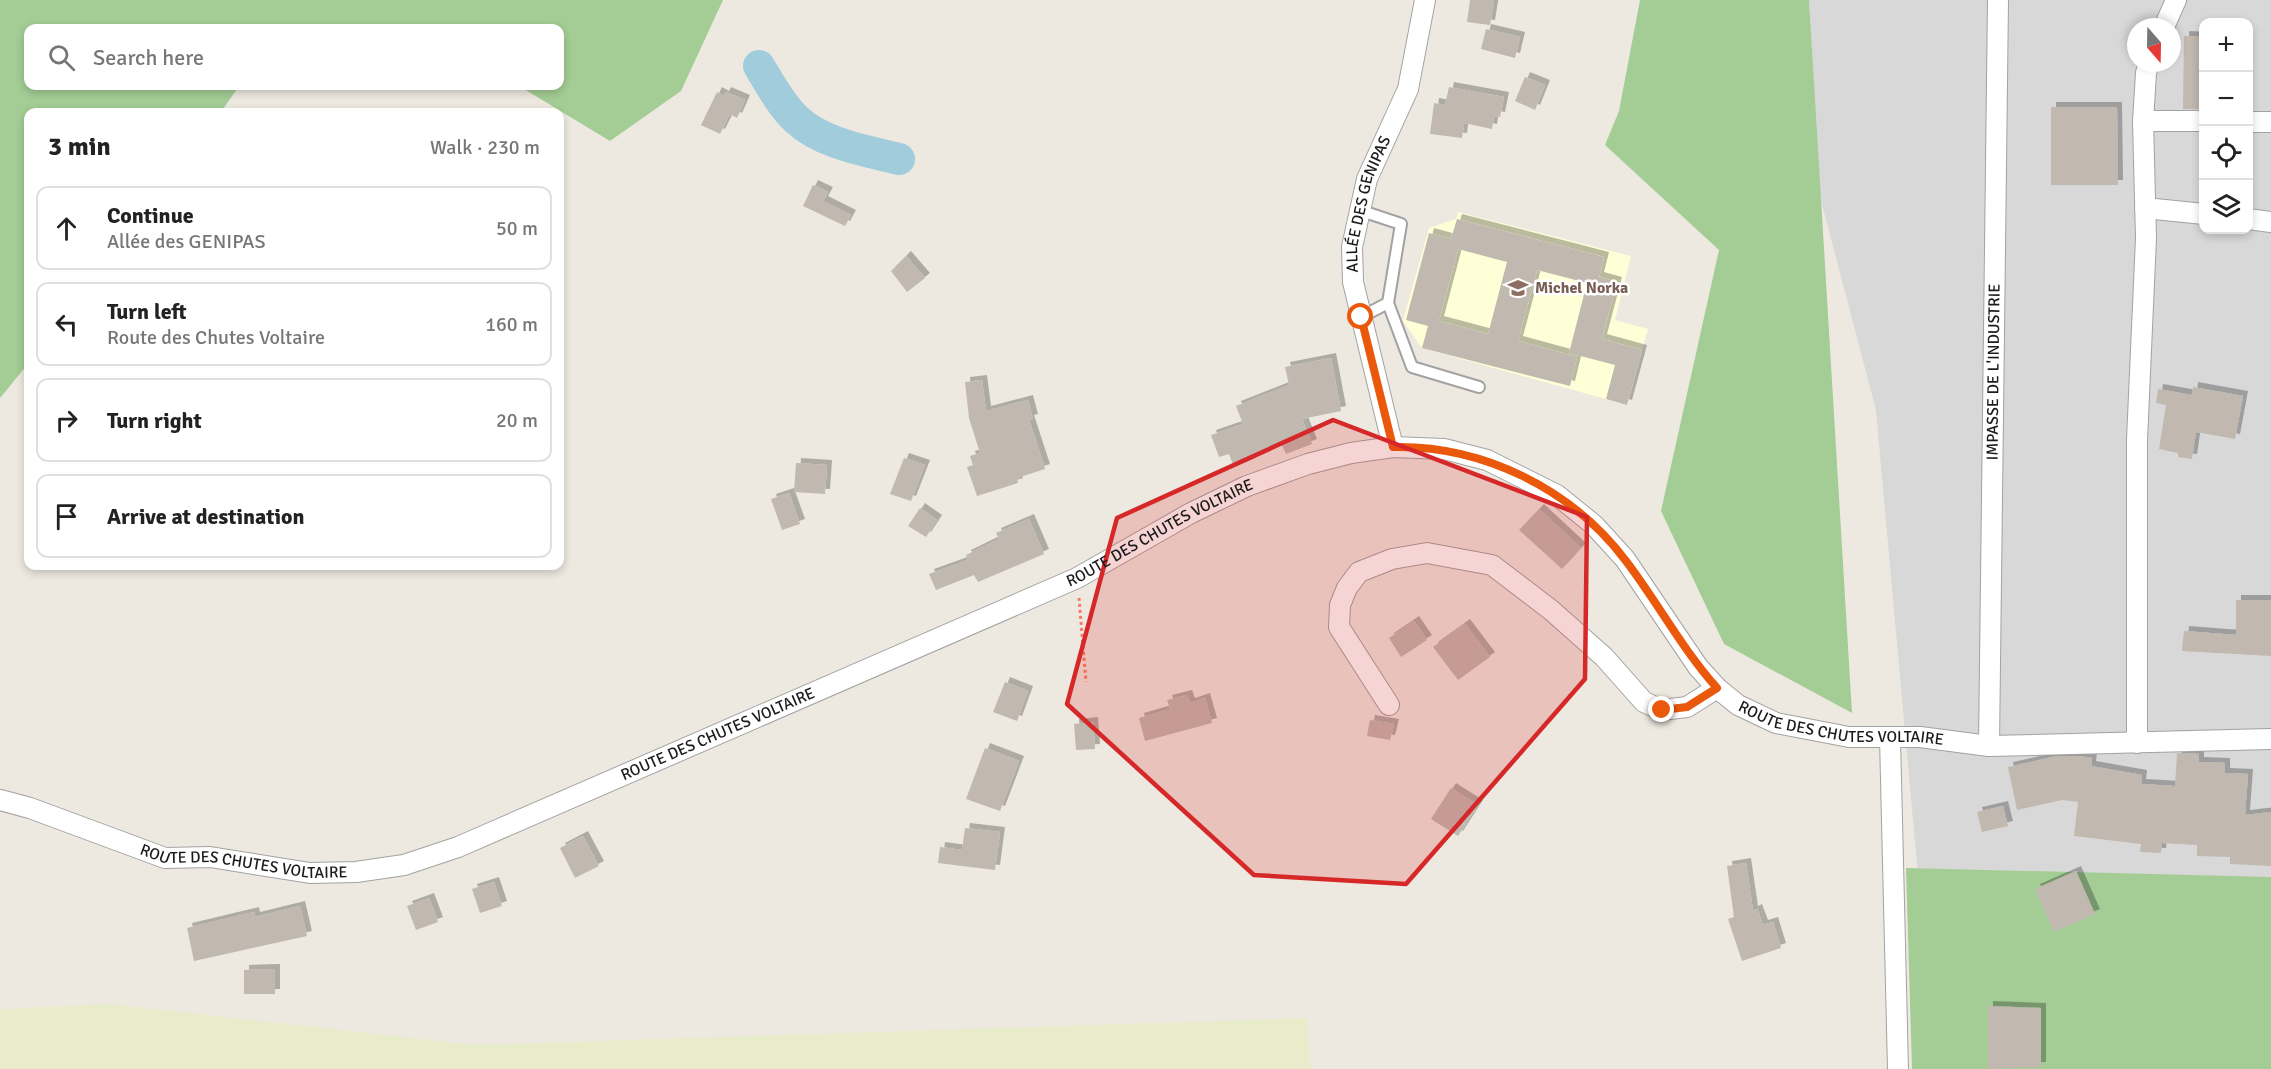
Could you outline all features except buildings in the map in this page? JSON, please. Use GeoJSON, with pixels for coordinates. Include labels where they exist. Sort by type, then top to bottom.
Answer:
{"type":"FeatureCollection","features":[{"type":"Feature","properties":{"kind":"street","name":"ALLÉE DES GENIPAS"},"geometry":{"type":"LineString","coordinates":[[1393,447],[1353,282],[1352,263],[1359,210],[1367,179],[1408,89],[1425,0]]}},
{"type":"Feature","properties":{"kind":"street","name":"IMPASSE DE L'INDUSTRIE"},"geometry":{"type":"LineString","coordinates":[[1989,746],[1998,0]]}},
{"type":"Feature","properties":{"kind":"street"},"geometry":{"type":"LineString","coordinates":[[2168,18],[2176,0]]}},
{"type":"Feature","properties":{"kind":"street"},"geometry":{"type":"LineString","coordinates":[[2137,743],[2137,440],[2145,208],[2143,121],[2146,72]]}},
{"type":"Feature","properties":{"kind":"street"},"geometry":{"type":"LineString","coordinates":[[2143,121],[2199,121]]}},
{"type":"Feature","properties":{"kind":"street"},"geometry":{"type":"LineString","coordinates":[[2253,122],[2271,122]]}},
{"type":"Feature","properties":{"kind":"street"},"geometry":{"type":"LineString","coordinates":[[2145,208],[2199,213]]}},
{"type":"Feature","properties":{"kind":"street"},"geometry":{"type":"LineString","coordinates":[[2253,220],[2271,222]]}},
{"type":"Feature","properties":{"kind":"street","name":"ROUTE DES CHUTES VOLTAIRE"},"geometry":{"type":"LineString","coordinates":[[0,800],[30,808],[165,858],[210,857],[310,873],[356,872],[404,866],[458,847],[1077,578],[1191,513],[1247,486],[1308,464],[1393,447],[1444,449],[1487,460],[1557,495],[1594,525],[1625,559],[1698,667],[1717,688],[1758,716],[1791,728],[1850,736],[1890,738],[1920,736],[1989,746],[2271,739]]}},
{"type":"Feature","properties":{"kind":"street"},"geometry":{"type":"LineString","coordinates":[[1389,705],[1339,627],[1340,605],[1347,588],[1359,572],[1392,559],[1427,553],[1492,566],[1551,610],[1604,657],[1644,702],[1662,710],[1687,707],[1717,688]]}},
{"type":"Feature","properties":{"kind":"street"},"geometry":{"type":"LineString","coordinates":[[1890,738],[1898,1069]]}},
{"type":"Feature","properties":{"kind":"lane"},"geometry":{"type":"LineString","coordinates":[[1359,210],[1401,224],[1388,303],[1412,367],[1479,387]]}},
{"type":"Feature","properties":{"kind":"lane"},"geometry":{"type":"LineString","coordinates":[[1361,317],[1388,303]]}},
{"type":"Feature","properties":{"kind":"path"},"geometry":{"type":"LineString","coordinates":[[1077,578],[1086,682]]}},
{"type":"Feature","properties":{"kind":"highlighted area"},"geometry":{"type":"Polygon","coordinates":[[[1333,420],[1587,517],[1585,679],[1406,884],[1254,875],[1067,704],[1117,518],[1333,420]]]}},
{"type":"Feature","properties":{"kind":"shaded area"},"geometry":{"type":"Polygon","coordinates":[[[1809,0],[2271,0],[2271,939],[1927,976],[1876,410],[1818,189],[1809,0]]]}},
{"type":"Feature","properties":{"kind":"shaded area","name":"Michel Norka"},"geometry":{"type":"Polygon","coordinates":[[[1458,212],[1631,256],[1615,320],[1648,329],[1627,405],[1422,348],[1403,321],[1429,228],[1456,219],[1458,212]]]}},
{"type":"Feature","properties":{"kind":"shaded area"},"geometry":{"type":"Polygon","coordinates":[[[110,1004],[474,1045],[1307,1018],[1311,1069],[0,1069],[0,1009],[110,1004]]]}},
{"type":"Feature","properties":{"kind":"green space"},"geometry":{"type":"Polygon","coordinates":[[[0,0],[723,0],[681,91],[610,141],[564,113],[564,108],[555,108],[526,90],[564,90],[564,24],[24,24],[24,90],[236,90],[224,108],[24,108],[24,369],[0,398],[0,0]]]}},
{"type":"Feature","properties":{"kind":"green space"},"geometry":{"type":"Polygon","coordinates":[[[1640,0],[1809,0],[1852,713],[1724,644],[1661,511],[1719,250],[1605,145],[1619,111],[1640,0]]]}},
{"type":"Feature","properties":{"kind":"green space"},"geometry":{"type":"Polygon","coordinates":[[[1906,868],[2271,877],[2271,1069],[1912,1069],[1906,868]]]}},
{"type":"Feature","properties":{"kind":"waterway"},"geometry":{"type":"LineString","coordinates":[[759,66],[785,107],[807,128],[832,141],[899,159]]}},
{"type":"Feature","properties":{"kind":"place","name":"Michel Norka"},"geometry":{"type":"Point","coordinates":[1518,288]}},
{"type":"Feature","properties":{"kind":"route"},"geometry":{"type":"LineString","coordinates":[[1361,317],[1393,447],[1418,446],[1444,449],[1487,460],[1523,476],[1557,495],[1594,525],[1625,559],[1698,667],[1717,688],[1687,707],[1662,710]]}}]}
